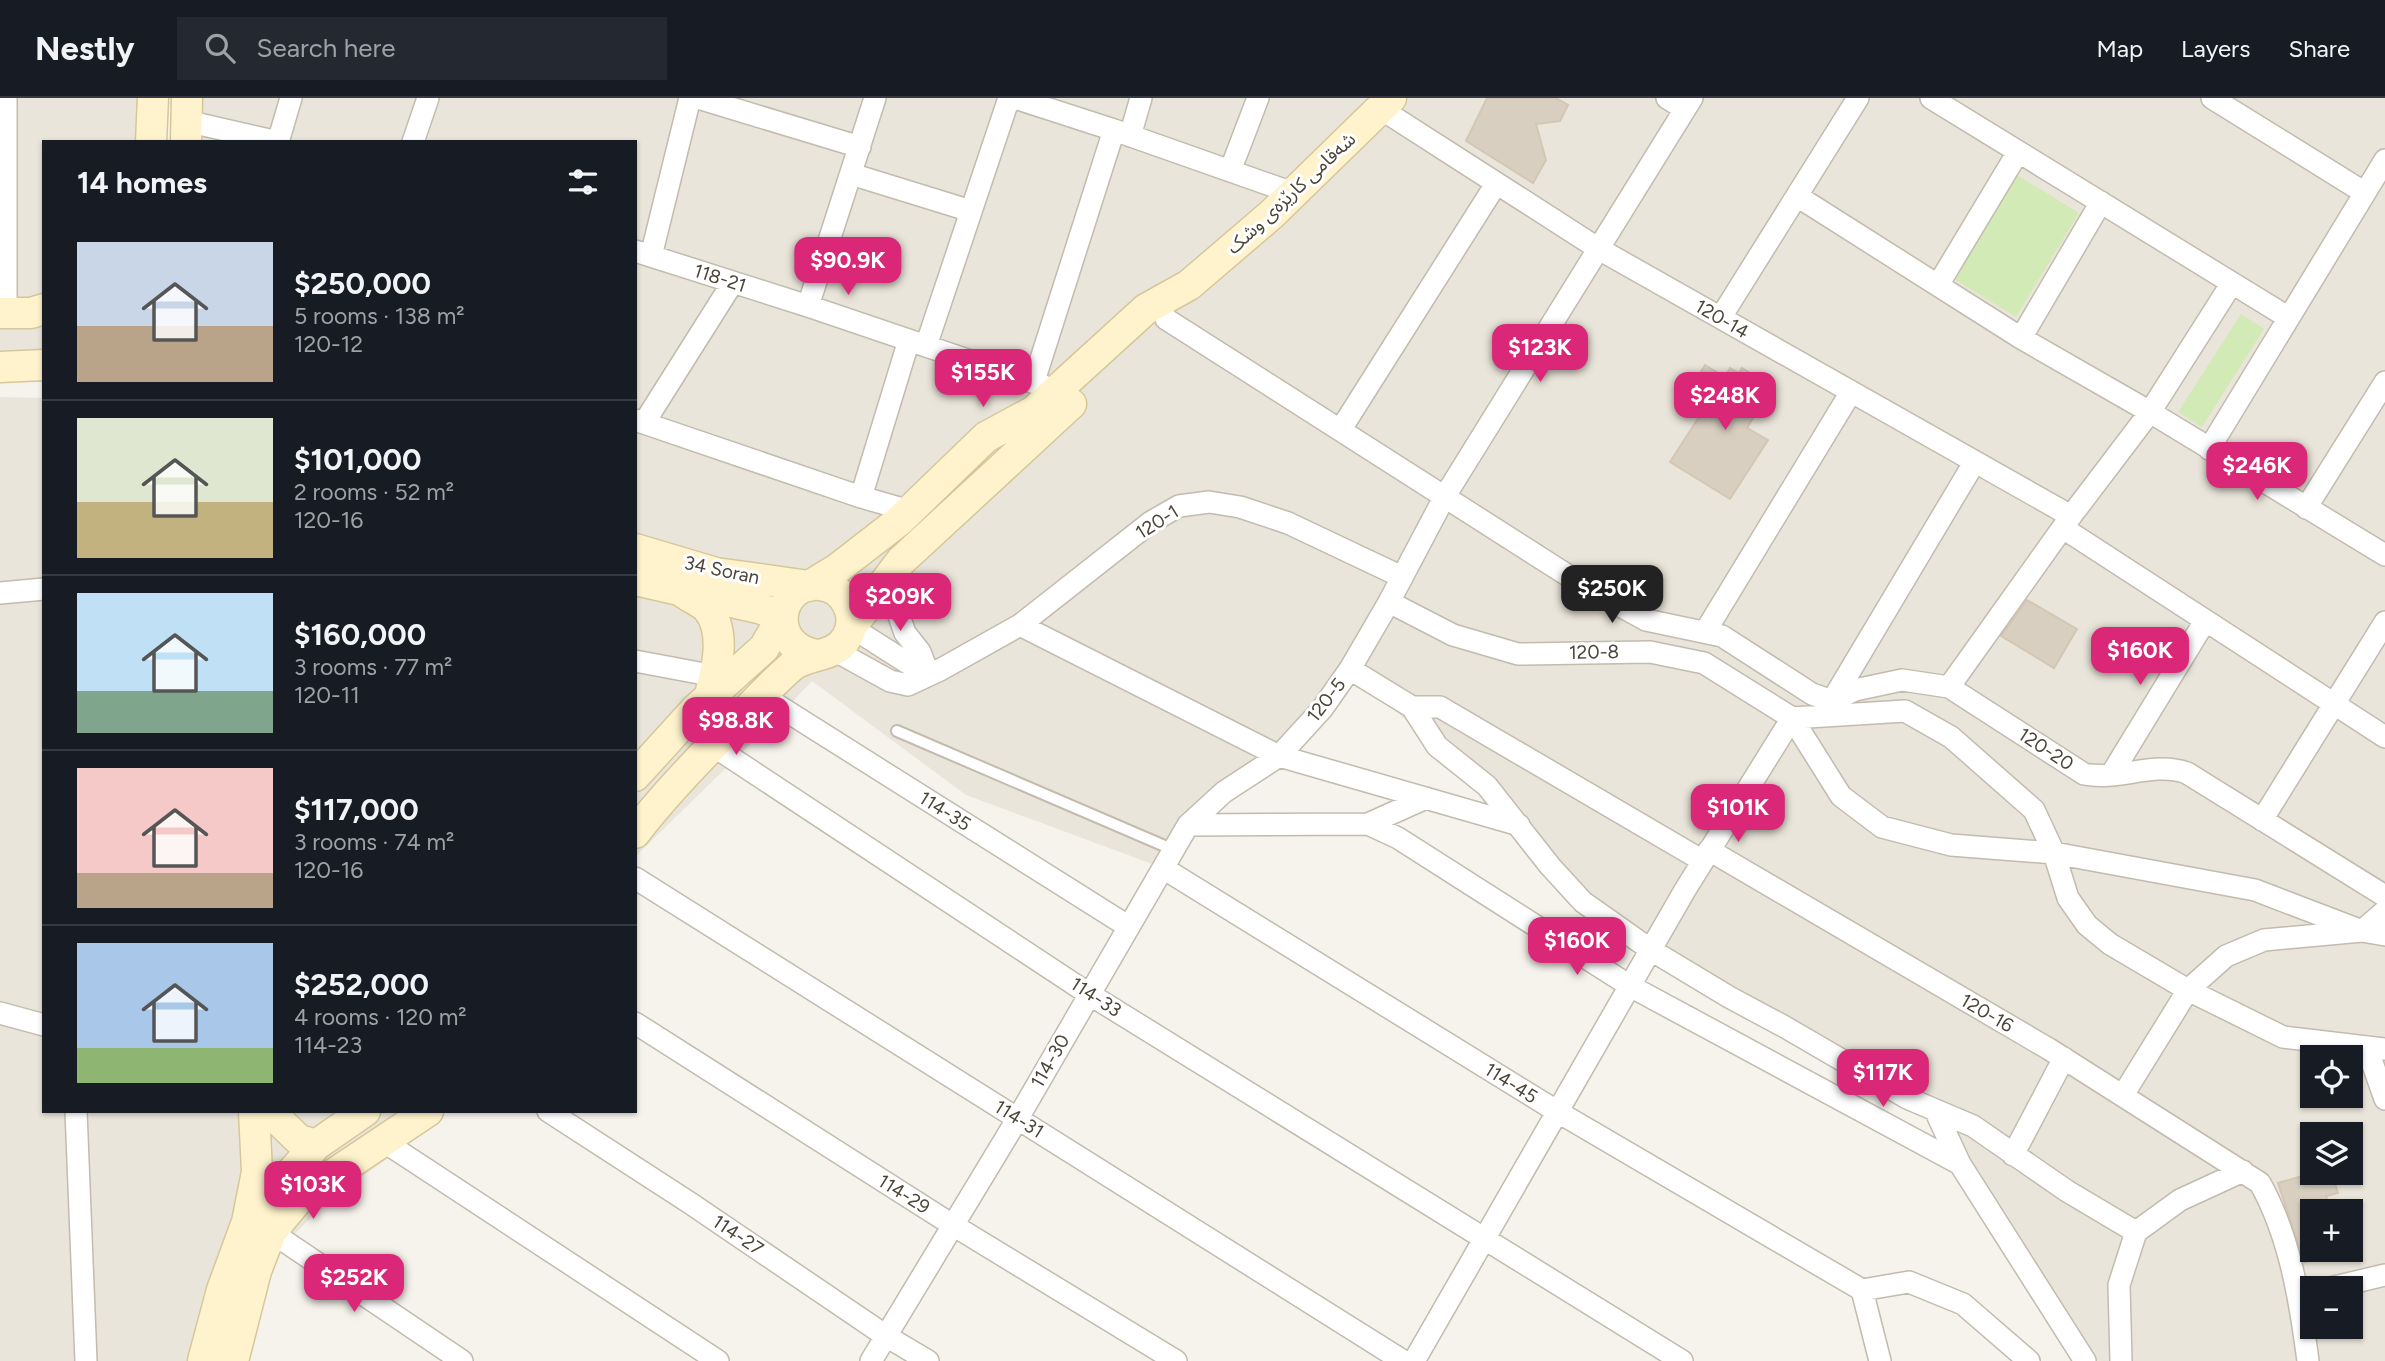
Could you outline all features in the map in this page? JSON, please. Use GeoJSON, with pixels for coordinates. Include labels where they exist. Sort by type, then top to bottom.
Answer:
{"type":"FeatureCollection","features":[{"type":"Feature","properties":{"kind":"main road"},"geometry":{"type":"LineString","coordinates":[[151,140],[153,98]]}},
{"type":"Feature","properties":{"kind":"main road","name":"شەقامی کارێزەی وشک"},"geometry":{"type":"LineString","coordinates":[[637,830],[712,745],[761,695],[796,663],[834,644],[901,561],[1018,434],[1034,411],[1146,309],[1189,285],[1272,214],[1386,103]]}},
{"type":"Feature","properties":{"kind":"main road","name":"شەقامی کارێزەی وشک"},"geometry":{"type":"LineString","coordinates":[[809,586],[837,569],[910,511],[986,437],[1018,434],[1166,319],[1189,285]]}},
{"type":"Feature","properties":{"kind":"main road"},"geometry":{"type":"LineString","coordinates":[[3,313],[32,313],[42,310]]}},
{"type":"Feature","properties":{"kind":"main road"},"geometry":{"type":"LineString","coordinates":[[0,367],[42,365]]}},
{"type":"Feature","properties":{"kind":"main road","name":"34 Soran"},"geometry":{"type":"LineString","coordinates":[[637,549],[716,573],[809,586]]}},
{"type":"Feature","properties":{"kind":"main road","name":"34 Soran"},"geometry":{"type":"LineString","coordinates":[[637,580],[762,609],[782,617]]}},
{"type":"Feature","properties":{"kind":"main road"},"geometry":{"type":"LineString","coordinates":[[637,774],[712,687],[764,648],[791,597],[809,586],[831,588],[847,603],[851,614],[834,644],[805,653],[795,647],[788,638],[782,617]]}},
{"type":"Feature","properties":{"kind":"main road"},"geometry":{"type":"LineString","coordinates":[[681,591],[707,608],[719,630],[712,687]]}},
{"type":"Feature","properties":{"kind":"main road"},"geometry":{"type":"LineString","coordinates":[[233,1361],[256,1271],[259,1227],[254,1113]]}},
{"type":"Feature","properties":{"kind":"main road"},"geometry":{"type":"LineString","coordinates":[[271,1113],[299,1140],[316,1145]]}},
{"type":"Feature","properties":{"kind":"main road"},"geometry":{"type":"LineString","coordinates":[[203,1361],[222,1290],[259,1227],[316,1145],[362,1113]]}},
{"type":"Feature","properties":{"kind":"main road"},"geometry":{"type":"LineString","coordinates":[[259,1227],[425,1113]]}},
{"type":"Feature","properties":{"kind":"street"},"geometry":{"type":"LineString","coordinates":[[3,313],[6,98]]}},
{"type":"Feature","properties":{"kind":"street"},"geometry":{"type":"LineString","coordinates":[[279,140],[290,98]]}},
{"type":"Feature","properties":{"kind":"street"},"geometry":{"type":"LineString","coordinates":[[414,140],[428,98]]}},
{"type":"Feature","properties":{"kind":"street"},"geometry":{"type":"LineString","coordinates":[[643,254],[690,98]]}},
{"type":"Feature","properties":{"kind":"street"},"geometry":{"type":"LineString","coordinates":[[698,98],[860,147]]}},
{"type":"Feature","properties":{"kind":"street"},"geometry":{"type":"LineString","coordinates":[[808,306],[875,98]]}},
{"type":"Feature","properties":{"kind":"street"},"geometry":{"type":"LineString","coordinates":[[862,497],[918,343],[971,211],[1009,98]]}},
{"type":"Feature","properties":{"kind":"street"},"geometry":{"type":"LineString","coordinates":[[1015,98],[1037,102],[1293,193]]}},
{"type":"Feature","properties":{"kind":"street"},"geometry":{"type":"LineString","coordinates":[[1122,133],[1141,98]]}},
{"type":"Feature","properties":{"kind":"street"},"geometry":{"type":"LineString","coordinates":[[1230,171],[1258,98]]}},
{"type":"Feature","properties":{"kind":"street"},"geometry":{"type":"LineString","coordinates":[[1667,98],[1689,104]]}},
{"type":"Feature","properties":{"kind":"street"},"geometry":{"type":"LineString","coordinates":[[1721,317],[1858,98]]}},
{"type":"Feature","properties":{"kind":"street"},"geometry":{"type":"LineString","coordinates":[[1931,98],[2289,318]]}},
{"type":"Feature","properties":{"kind":"street"},"geometry":{"type":"LineString","coordinates":[[2212,98],[2365,193]]}},
{"type":"Feature","properties":{"kind":"street"},"geometry":{"type":"LineString","coordinates":[[1386,103],[1496,184],[1600,249]]}},
{"type":"Feature","properties":{"kind":"street","name":"120-14"},"geometry":{"type":"LineString","coordinates":[[1386,103],[1600,249],[1974,463],[2067,522],[2205,621],[2385,737]]}},
{"type":"Feature","properties":{"kind":"street","name":"120-5"},"geometry":{"type":"LineString","coordinates":[[1168,859],[1188,825],[1224,792],[1279,756],[1322,709],[1350,669],[1445,496],[1689,104]]}},
{"type":"Feature","properties":{"kind":"street"},"geometry":{"type":"LineString","coordinates":[[186,120],[270,140]]}},
{"type":"Feature","properties":{"kind":"street","name":"118-21"},"geometry":{"type":"LineString","coordinates":[[643,254],[1039,384],[1122,133]]}},
{"type":"Feature","properties":{"kind":"street"},"geometry":{"type":"LineString","coordinates":[[1938,285],[2018,152]]}},
{"type":"Feature","properties":{"kind":"street"},"geometry":{"type":"LineString","coordinates":[[2209,449],[2385,160]]}},
{"type":"Feature","properties":{"kind":"street"},"geometry":{"type":"LineString","coordinates":[[850,174],[971,211]]}},
{"type":"Feature","properties":{"kind":"street"},"geometry":{"type":"LineString","coordinates":[[1341,429],[1496,184]]}},
{"type":"Feature","properties":{"kind":"street"},"geometry":{"type":"LineString","coordinates":[[1797,196],[2021,338],[2150,412],[2385,555]]}},
{"type":"Feature","properties":{"kind":"street"},"geometry":{"type":"LineString","coordinates":[[2021,338],[2101,202]]}},
{"type":"Feature","properties":{"kind":"street"},"geometry":{"type":"LineString","coordinates":[[733,282],[640,421],[910,511]]}},
{"type":"Feature","properties":{"kind":"street"},"geometry":{"type":"LineString","coordinates":[[1949,687],[2150,412],[2232,283]]}},
{"type":"Feature","properties":{"kind":"street"},"geometry":{"type":"LineString","coordinates":[[1166,319],[1586,587],[1646,620],[1722,636],[1822,697],[1974,463]]}},
{"type":"Feature","properties":{"kind":"street"},"geometry":{"type":"LineString","coordinates":[[2306,508],[2385,382]]}},
{"type":"Feature","properties":{"kind":"street"},"geometry":{"type":"LineString","coordinates":[[1705,632],[1851,392]]}},
{"type":"Feature","properties":{"kind":"street","name":"120-1"},"geometry":{"type":"LineString","coordinates":[[834,644],[890,681],[908,685],[1020,625],[1151,522],[1179,506],[1209,502],[1240,507],[1288,523],[1402,577]]}},
{"type":"Feature","properties":{"kind":"street"},"geometry":{"type":"LineString","coordinates":[[901,561],[897,610],[905,633],[933,671]]}},
{"type":"Feature","properties":{"kind":"street"},"geometry":{"type":"LineString","coordinates":[[0,593],[42,589]]}},
{"type":"Feature","properties":{"kind":"street","name":"120-8"},"geometry":{"type":"LineString","coordinates":[[1389,602],[1453,635],[1518,653],[1650,652],[1704,663],[1792,718]]}},
{"type":"Feature","properties":{"kind":"street"},"geometry":{"type":"LineString","coordinates":[[2111,775],[2205,621]]}},
{"type":"Feature","properties":{"kind":"street"},"geometry":{"type":"LineString","coordinates":[[2262,820],[2385,622]]}},
{"type":"Feature","properties":{"kind":"street"},"geometry":{"type":"LineString","coordinates":[[1020,625],[1279,756],[1519,825]]}},
{"type":"Feature","properties":{"kind":"street"},"geometry":{"type":"LineString","coordinates":[[834,644],[917,669],[933,671]]}},
{"type":"Feature","properties":{"kind":"street"},"geometry":{"type":"LineString","coordinates":[[637,662],[712,687]]}},
{"type":"Feature","properties":{"kind":"street"},"geometry":{"type":"LineString","coordinates":[[1350,669],[1412,707],[1437,746],[1487,786],[1550,866],[1583,902],[1651,950],[1906,1098],[1973,1126],[2067,1191],[2136,1233]]}},
{"type":"Feature","properties":{"kind":"street","name":"120-20"},"geometry":{"type":"LineString","coordinates":[[1822,697],[1902,680],[1949,687],[2084,774],[2098,776],[2162,768],[2187,773],[2385,896]]}},
{"type":"Feature","properties":{"kind":"street","name":"114-35"},"geometry":{"type":"LineString","coordinates":[[761,695],[1129,927]]}},
{"type":"Feature","properties":{"kind":"street","name":"120-16"},"geometry":{"type":"LineString","coordinates":[[1412,707],[1440,708],[1706,856],[2064,1058],[2251,1177]]}},
{"type":"Feature","properties":{"kind":"street"},"geometry":{"type":"LineString","coordinates":[[1792,718],[1905,711],[1951,737],[2034,810],[2054,853],[2068,898],[2087,925],[2110,944],[2188,990],[2283,1038],[2376,1048],[2385,1099]]}},
{"type":"Feature","properties":{"kind":"street"},"geometry":{"type":"LineString","coordinates":[[1792,718],[1841,796],[1882,827],[1951,845],[2054,853],[2255,890],[2362,931],[2385,936]]}},
{"type":"Feature","properties":{"kind":"street"},"geometry":{"type":"LineString","coordinates":[[1414,1361],[1706,856],[1792,718]]}},
{"type":"Feature","properties":{"kind":"street","name":"114-33"},"geometry":{"type":"LineString","coordinates":[[712,745],[1089,993],[1682,1361]]}},
{"type":"Feature","properties":{"kind":"street"},"geometry":{"type":"LineString","coordinates":[[1188,825],[1368,824],[1426,798]]}},
{"type":"Feature","properties":{"kind":"street"},"geometry":{"type":"LineString","coordinates":[[1368,824],[1398,838],[1630,986],[1960,1164]]}},
{"type":"Feature","properties":{"kind":"street","name":"114-30"},"geometry":{"type":"LineString","coordinates":[[871,1361],[1018,1118],[1168,859]]}},
{"type":"Feature","properties":{"kind":"street","name":"114-45"},"geometry":{"type":"LineString","coordinates":[[1168,859],[1558,1112],[1862,1290]]}},
{"type":"Feature","properties":{"kind":"street","name":"114-31"},"geometry":{"type":"LineString","coordinates":[[637,879],[1403,1361]]}},
{"type":"Feature","properties":{"kind":"street"},"geometry":{"type":"LineString","coordinates":[[2123,1096],[2188,990],[2226,956],[2263,940],[2362,931],[2385,911]]}},
{"type":"Feature","properties":{"kind":"street"},"geometry":{"type":"LineString","coordinates":[[0,1013],[42,1024]]}},
{"type":"Feature","properties":{"kind":"street","name":"114-29"},"geometry":{"type":"LineString","coordinates":[[637,1024],[954,1226],[1176,1361]]}},
{"type":"Feature","properties":{"kind":"street"},"geometry":{"type":"LineString","coordinates":[[2013,1155],[2064,1058]]}},
{"type":"Feature","properties":{"kind":"street"},"geometry":{"type":"LineString","coordinates":[[1936,1110],[1960,1164],[2085,1361]]}},
{"type":"Feature","properties":{"kind":"street"},"geometry":{"type":"LineString","coordinates":[[76,1113],[86,1361]]}},
{"type":"Feature","properties":{"kind":"street","name":"114-27"},"geometry":{"type":"LineString","coordinates":[[551,1113],[886,1336],[928,1361]]}},
{"type":"Feature","properties":{"kind":"street"},"geometry":{"type":"LineString","coordinates":[[383,1141],[718,1361]]}},
{"type":"Feature","properties":{"kind":"street"},"geometry":{"type":"LineString","coordinates":[[2121,1361],[2119,1285],[2136,1233],[2180,1200],[2251,1177],[2275,1209],[2300,1280]]}},
{"type":"Feature","properties":{"kind":"street"},"geometry":{"type":"LineString","coordinates":[[259,1227],[462,1361]]}},
{"type":"Feature","properties":{"kind":"street"},"geometry":{"type":"LineString","coordinates":[[2363,1280],[2385,1275]]}},
{"type":"Feature","properties":{"kind":"street"},"geometry":{"type":"LineString","coordinates":[[1880,1361],[1862,1290],[1909,1282],[1964,1304],[2029,1361]]}},
{"type":"Feature","properties":{"kind":"street"},"geometry":{"type":"LineString","coordinates":[[2307,1339],[2308,1361]]}},
{"type":"Feature","properties":{"kind":"lane"},"geometry":{"type":"LineString","coordinates":[[897,731],[1168,859]]}},
{"type":"Feature","properties":{"kind":"shaded area"},"geometry":{"type":"Polygon","coordinates":[[[0,98],[155,98],[156,140],[42,140],[42,376],[0,377],[0,98]]]}},
{"type":"Feature","properties":{"kind":"shaded area"},"geometry":{"type":"Polygon","coordinates":[[[187,98],[2385,98],[2385,1361],[2096,1361],[1935,1110],[1651,950],[1351,669],[1163,868],[966,795],[812,681],[637,855],[637,140],[187,140],[187,98]]]}},
{"type":"Feature","properties":{"kind":"shaded area"},"geometry":{"type":"Polygon","coordinates":[[[0,397],[42,398],[42,1113],[439,1113],[388,1158],[328,1201],[274,1254],[229,1361],[0,1361],[0,397]]]}},
{"type":"Feature","properties":{"kind":"green space"},"geometry":{"type":"Polygon","coordinates":[[[2012,172],[2079,213],[2016,317],[1949,276],[2012,172]]]}},
{"type":"Feature","properties":{"kind":"green space"},"geometry":{"type":"Polygon","coordinates":[[[2241,314],[2264,329],[2202,427],[2178,412],[2241,314]]]}},
{"type":"Feature","properties":{"kind":"building"},"geometry":{"type":"Polygon","coordinates":[[[1487,98],[1556,98],[1568,105],[1560,121],[1536,124],[1546,160],[1533,183],[1466,141],[1487,98]]]}},
{"type":"Feature","properties":{"kind":"building"},"geometry":{"type":"Polygon","coordinates":[[[1705,365],[1725,377],[1730,368],[1739,373],[1742,368],[1772,387],[1747,428],[1768,440],[1730,499],[1670,462],[1717,389],[1697,378],[1705,365]]]}},
{"type":"Feature","properties":{"kind":"building"},"geometry":{"type":"Polygon","coordinates":[[[2027,600],[2077,629],[2054,668],[2001,636],[2027,600]]]}},
{"type":"Feature","properties":{"kind":"building"},"geometry":{"type":"Polygon","coordinates":[[[2300,1177],[2300,1185],[2335,1185],[2338,1193],[2326,1196],[2327,1199],[2300,1199],[2300,1250],[2278,1183],[2300,1177]]]}}]}
